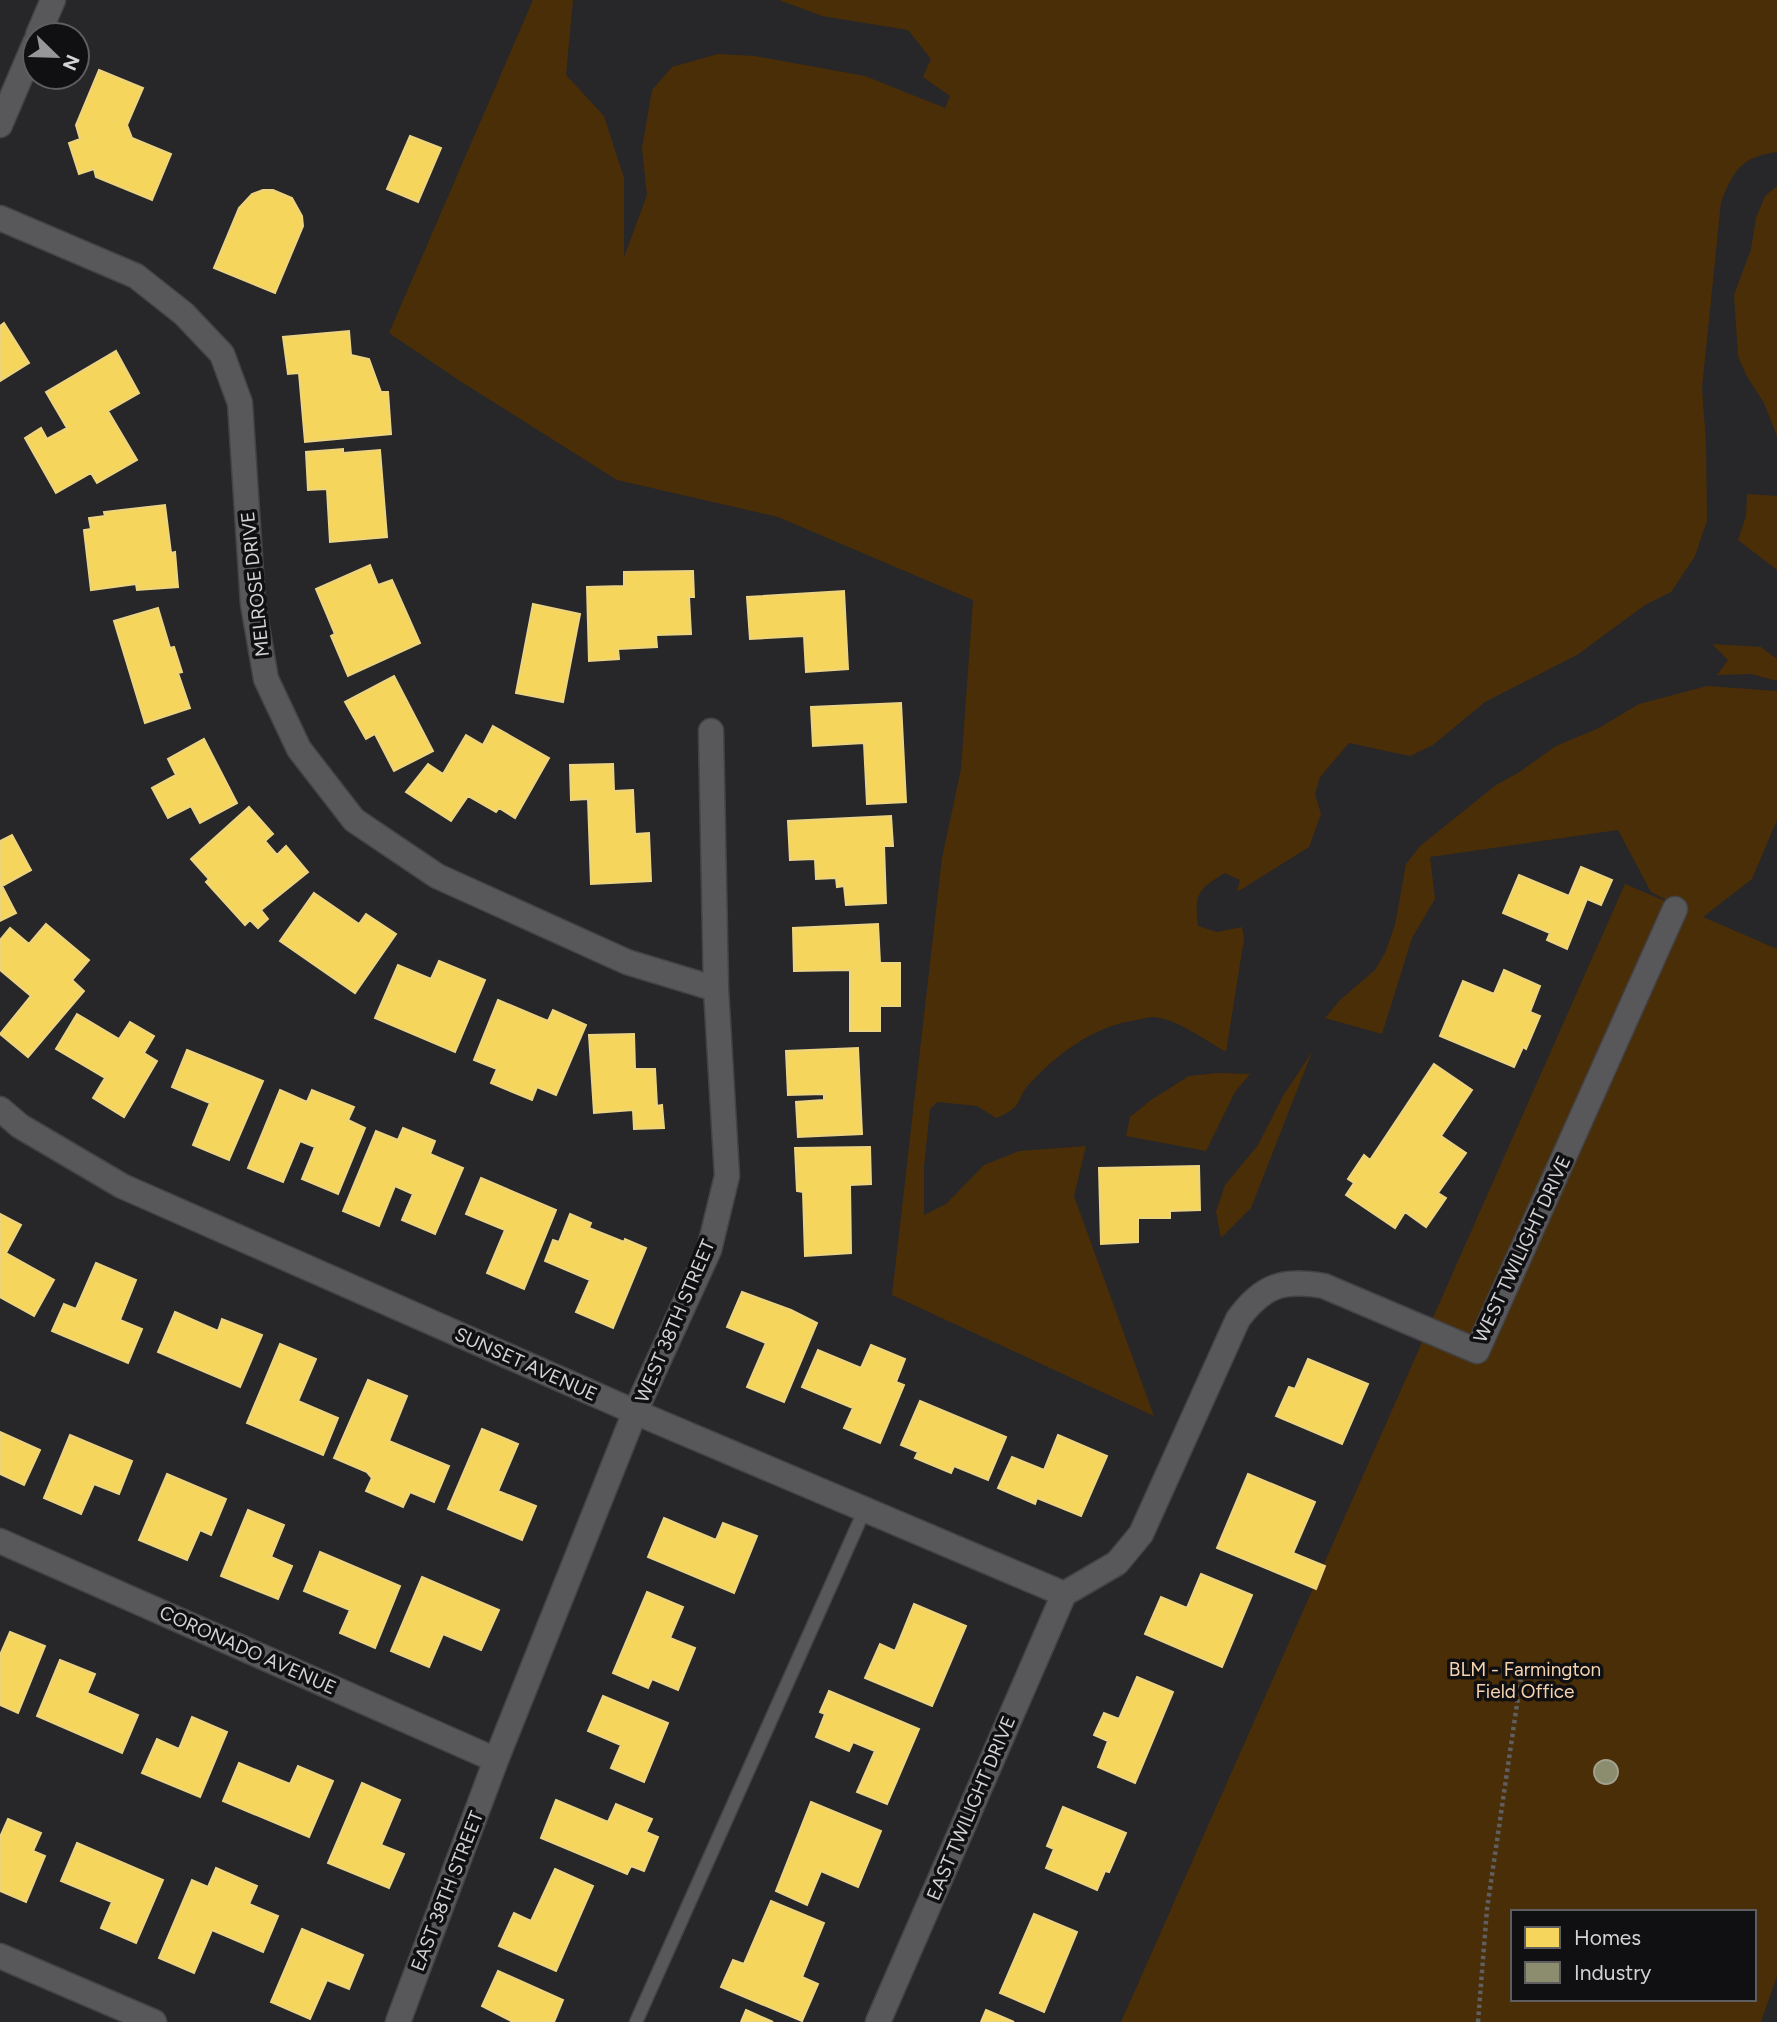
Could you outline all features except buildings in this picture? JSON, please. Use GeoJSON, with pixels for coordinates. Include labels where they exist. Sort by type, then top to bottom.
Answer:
{"type":"FeatureCollection","features":[{"type":"Feature","properties":{"kind":"street"},"geometry":{"type":"LineString","coordinates":[[44,21],[53,0]]}},
{"type":"Feature","properties":{"kind":"street"},"geometry":{"type":"LineString","coordinates":[[0,125],[21,76]]}},
{"type":"Feature","properties":{"kind":"street","name":"MELROSE DRIVE"},"geometry":{"type":"LineString","coordinates":[[0,218],[136,276],[184,314],[222,354],[240,403],[253,604],[266,679],[299,750],[354,820],[437,876],[627,962],[716,989]]}},
{"type":"Feature","properties":{"kind":"street","name":"WEST 38TH STREET"},"geometry":{"type":"LineString","coordinates":[[496,1760],[635,1412],[709,1250],[727,1176],[716,989],[711,730]]}},
{"type":"Feature","properties":{"kind":"street","name":"WEST TWILIGHT DRIVE"},"geometry":{"type":"LineString","coordinates":[[1064,1594],[1117,1563],[1141,1534],[1238,1319],[1251,1300],[1270,1288],[1299,1282],[1324,1286],[1477,1351],[1675,909]]}},
{"type":"Feature","properties":{"kind":"street","name":"SUNSET AVENUE"},"geometry":{"type":"LineString","coordinates":[[0,1109],[20,1126],[122,1186],[635,1412],[1064,1594]]}},
{"type":"Feature","properties":{"kind":"street","name":"CORONADO AVENUE"},"geometry":{"type":"LineString","coordinates":[[0,1541],[496,1760]]}},
{"type":"Feature","properties":{"kind":"street","name":"EAST TWILIGHT DRIVE"},"geometry":{"type":"LineString","coordinates":[[878,2022],[1064,1594]]}},
{"type":"Feature","properties":{"kind":"street","name":"EAST 38TH STREET"},"geometry":{"type":"LineString","coordinates":[[398,2022],[496,1760]]}},
{"type":"Feature","properties":{"kind":"street"},"geometry":{"type":"LineString","coordinates":[[0,1956],[153,2022]]}},
{"type":"Feature","properties":{"kind":"lane"},"geometry":{"type":"LineString","coordinates":[[636,2022],[865,1509]]}},
{"type":"Feature","properties":{"kind":"path"},"geometry":{"type":"LineString","coordinates":[[1478,2022],[1487,1909],[1522,1670]]}},
{"type":"Feature","properties":{"kind":"green space"},"geometry":{"type":"Polygon","coordinates":[[[533,0],[573,0],[566,75],[604,116],[624,178],[624,257],[647,195],[642,148],[652,90],[672,67],[718,54],[755,56],[865,76],[945,108],[950,96],[923,77],[931,59],[908,30],[822,16],[779,0],[1777,0],[1777,152],[1755,157],[1740,167],[1730,181],[1721,202],[1702,388],[1707,521],[1695,556],[1671,592],[1645,605],[1577,655],[1485,702],[1433,745],[1410,756],[1349,743],[1320,777],[1315,794],[1321,814],[1309,847],[1237,892],[1240,880],[1225,873],[1204,888],[1198,899],[1198,926],[1217,932],[1242,927],[1244,939],[1226,1052],[1171,1021],[1147,1018],[1107,1028],[1067,1050],[1032,1081],[1012,1110],[996,1118],[977,1106],[937,1102],[930,1109],[924,1167],[924,1215],[946,1204],[984,1165],[1019,1151],[1086,1146],[1074,1196],[1154,1416],[892,1295],[942,858],[961,769],[973,600],[778,517],[617,480],[389,333],[533,0]]]}},
{"type":"Feature","properties":{"kind":"green space"},"geometry":{"type":"Polygon","coordinates":[[[1777,186],[1777,436],[1764,403],[1746,375],[1738,356],[1734,295],[1751,249],[1756,218],[1765,196],[1777,186]]]}},
{"type":"Feature","properties":{"kind":"green space"},"geometry":{"type":"Polygon","coordinates":[[[1747,494],[1777,496],[1777,570],[1738,540],[1746,516],[1747,494]]]}},
{"type":"Feature","properties":{"kind":"green space"},"geometry":{"type":"Polygon","coordinates":[[[1712,644],[1761,647],[1777,659],[1777,681],[1751,674],[1717,675],[1728,660],[1712,644]]]}},
{"type":"Feature","properties":{"kind":"green space","name":"BLM - Farmington Field Office"},"geometry":{"type":"Polygon","coordinates":[[[1707,686],[1777,691],[1777,820],[1752,879],[1703,917],[1777,949],[1777,1976],[1761,2022],[1121,2022],[1625,884],[1684,909],[1651,892],[1618,830],[1430,857],[1435,899],[1412,938],[1382,1034],[1325,1018],[1340,1000],[1375,970],[1385,953],[1395,925],[1406,864],[1420,846],[1496,785],[1556,746],[1599,728],[1639,704],[1707,686]]]}},
{"type":"Feature","properties":{"kind":"green space"},"geometry":{"type":"Polygon","coordinates":[[[1312,1052],[1251,1208],[1221,1238],[1216,1212],[1225,1185],[1258,1145],[1283,1096],[1312,1052]]]}},
{"type":"Feature","properties":{"kind":"green space"},"geometry":{"type":"Polygon","coordinates":[[[1250,1074],[1235,1092],[1206,1151],[1126,1136],[1130,1117],[1151,1100],[1189,1076],[1250,1074]]]}}]}
